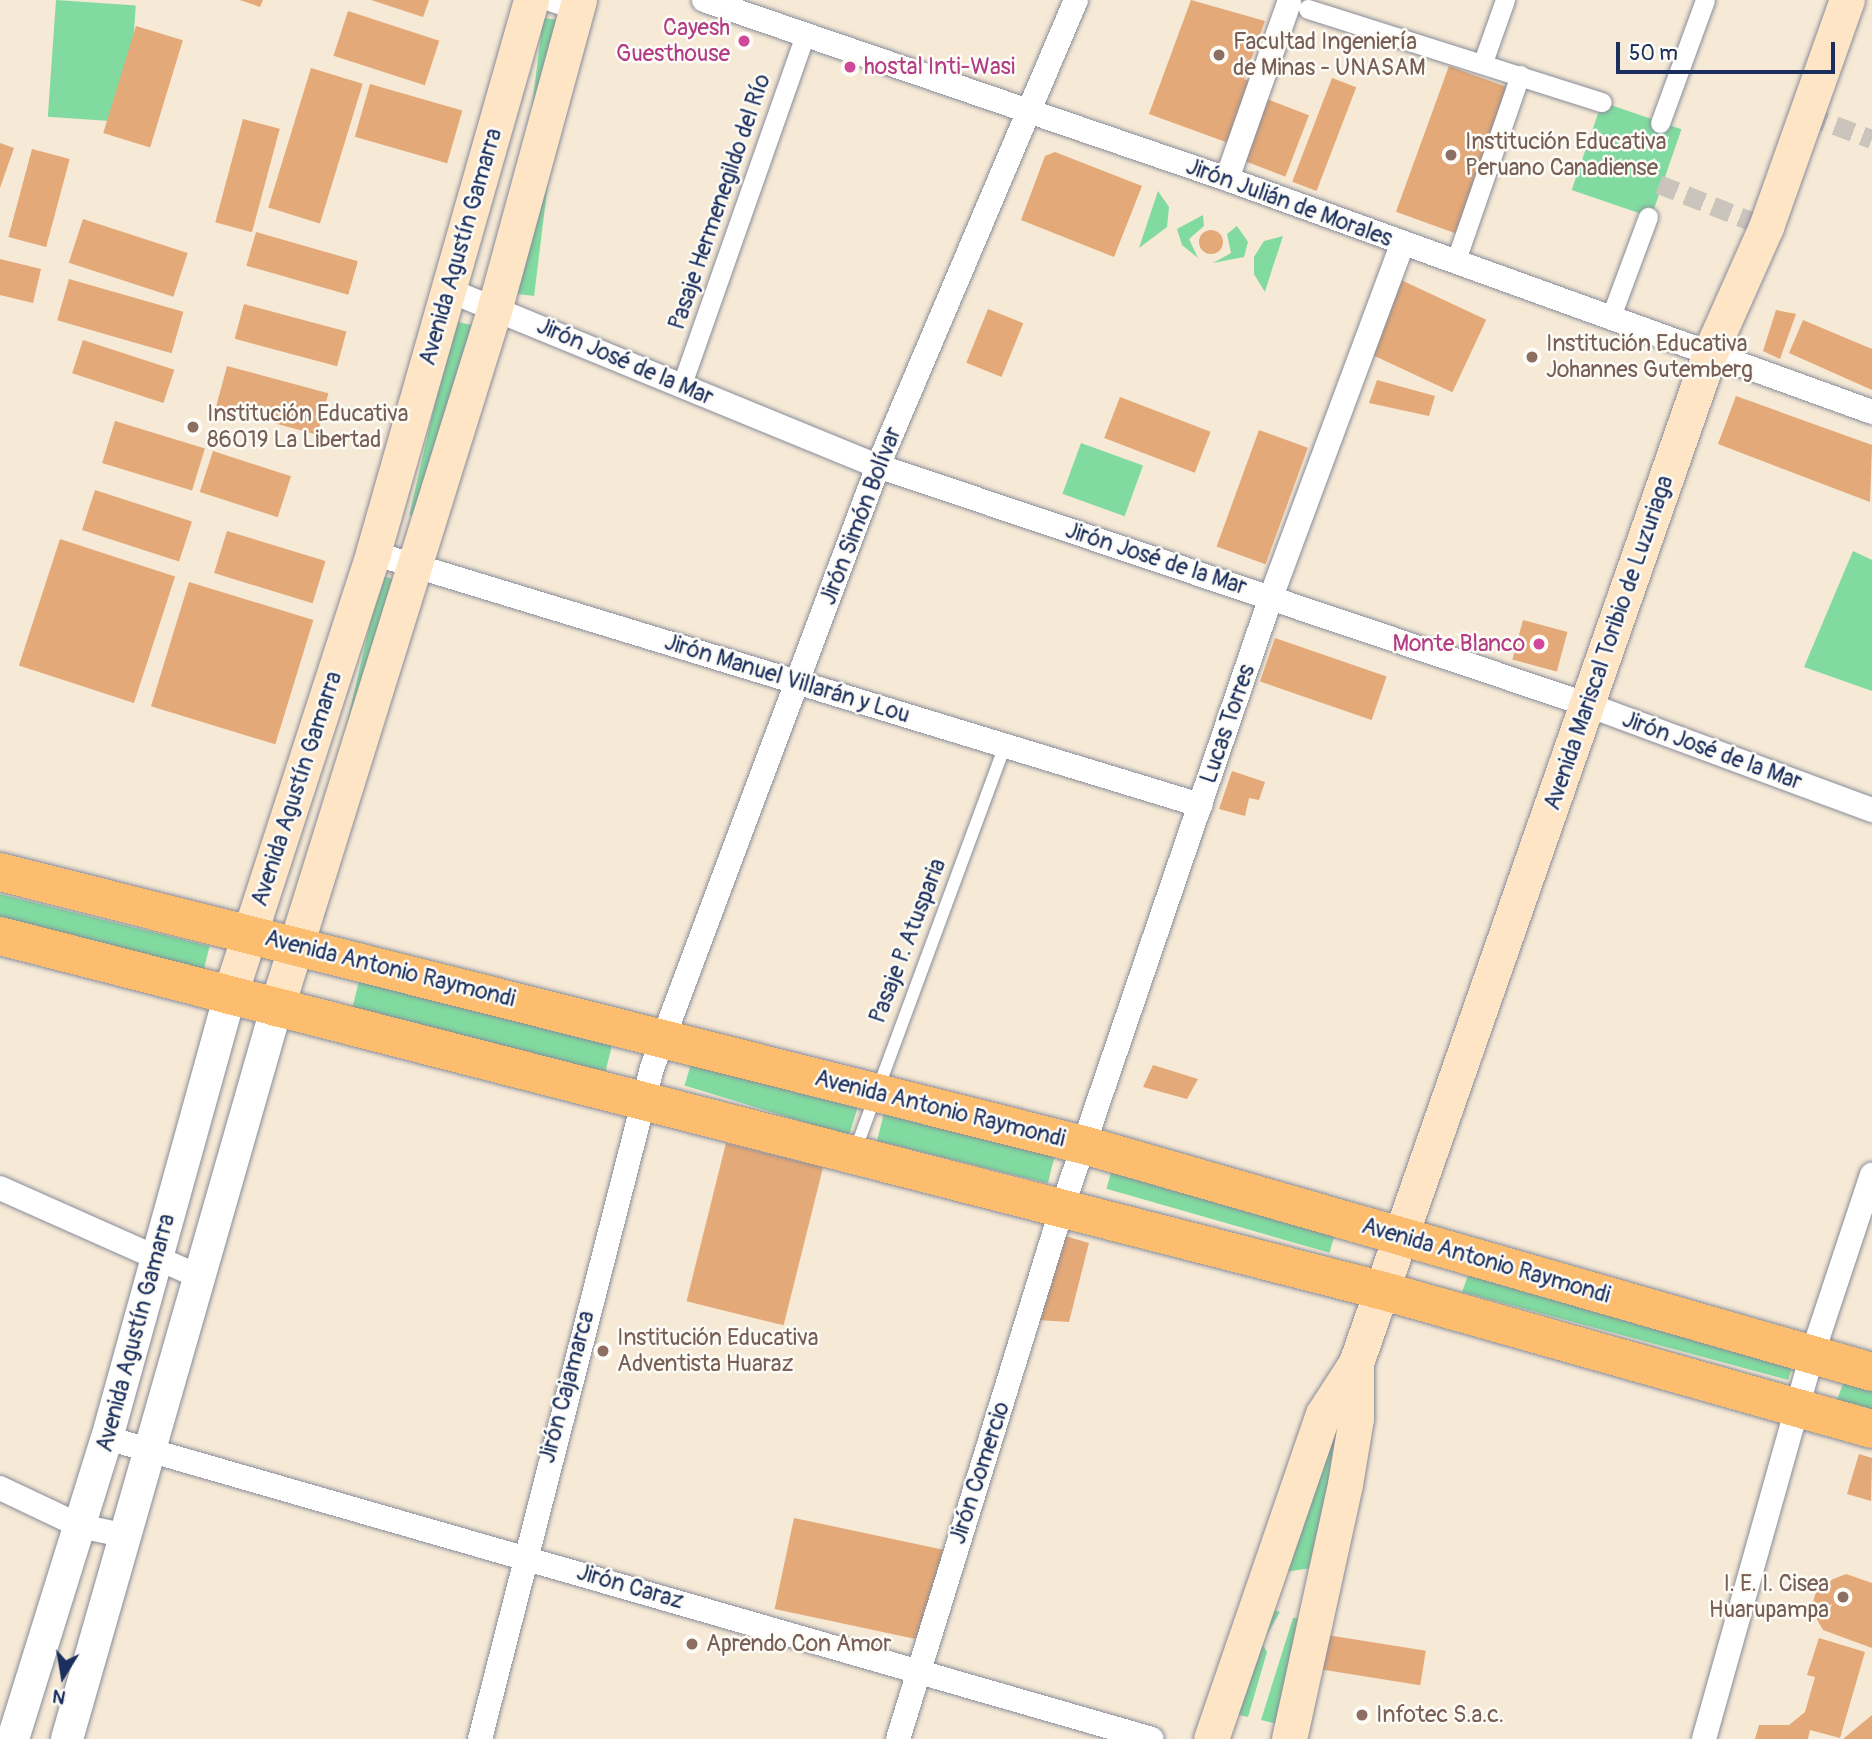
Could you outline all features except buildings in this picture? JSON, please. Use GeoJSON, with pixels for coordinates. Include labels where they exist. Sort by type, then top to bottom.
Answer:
{"type":"FeatureCollection","features":[{"type":"Feature","properties":{"kind":"main road","name":"Avenida Agustín Gamarra"},"geometry":{"type":"LineString","coordinates":[[229,997],[373,553],[531,0]]}},
{"type":"Feature","properties":{"kind":"main road","name":"Avenida Mariscal Toribio de Luzuriaga"},"geometry":{"type":"LineString","coordinates":[[1356,1363],[1709,355],[1766,228],[1847,0]]}},
{"type":"Feature","properties":{"kind":"main road","name":"Avenida Agustín Gamarra"},"geometry":{"type":"LineString","coordinates":[[276,1009],[495,307],[570,3]]}},
{"type":"Feature","properties":{"kind":"main road","name":"Avenida Antonio Raymondi"},"geometry":{"type":"LineString","coordinates":[[0,872],[1084,1145],[1872,1372]]}},
{"type":"Feature","properties":{"kind":"main road"},"geometry":{"type":"LineString","coordinates":[[0,936],[276,1009],[643,1097],[1380,1290],[1872,1429]]}},
{"type":"Feature","properties":{"kind":"main road"},"geometry":{"type":"LineString","coordinates":[[1211,1739],[1323,1414],[1356,1363]]}},
{"type":"Feature","properties":{"kind":"main road"},"geometry":{"type":"LineString","coordinates":[[1289,1739],[1345,1483],[1356,1418],[1356,1363]]}},
{"type":"Feature","properties":{"kind":"street","name":"Jirón Julián de Morales"},"geometry":{"type":"LineString","coordinates":[[704,0],[1227,179],[1610,320],[1872,412]]}},
{"type":"Feature","properties":{"kind":"street","name":"Jirón Simón Bolívar"},"geometry":{"type":"LineString","coordinates":[[663,1038],[878,466],[1031,112],[1076,0]]}},
{"type":"Feature","properties":{"kind":"street"},"geometry":{"type":"LineString","coordinates":[[1483,62],[1505,0]]}},
{"type":"Feature","properties":{"kind":"street"},"geometry":{"type":"LineString","coordinates":[[1660,123],[1705,0]]}},
{"type":"Feature","properties":{"kind":"street"},"geometry":{"type":"LineString","coordinates":[[1227,179],[1292,4],[1483,62],[1602,103]]}},
{"type":"Feature","properties":{"kind":"street","name":"Pasaje Hermenegildo del Río"},"geometry":{"type":"LineString","coordinates":[[681,387],[805,35]]}},
{"type":"Feature","properties":{"kind":"street"},"geometry":{"type":"LineString","coordinates":[[1455,263],[1520,75]]}},
{"type":"Feature","properties":{"kind":"street"},"geometry":{"type":"LineString","coordinates":[[1610,320],[1648,217]]}},
{"type":"Feature","properties":{"kind":"street","name":"Lucas Torres"},"geometry":{"type":"LineString","coordinates":[[1062,1208],[1271,597],[1402,244]]}},
{"type":"Feature","properties":{"kind":"street","name":"Jirón José de la Mar"},"geometry":{"type":"LineString","coordinates":[[448,290],[878,466],[1588,705],[1872,810]]}},
{"type":"Feature","properties":{"kind":"street","name":"Jirón Manuel Villarán y Lou"},"geometry":{"type":"LineString","coordinates":[[373,553],[797,684],[1006,743],[1200,805]]}},
{"type":"Feature","properties":{"kind":"street","name":"Avenida Agustín Gamarra"},"geometry":{"type":"LineString","coordinates":[[13,1739],[107,1438],[229,997]]}},
{"type":"Feature","properties":{"kind":"street","name":"Avenida Agustín Gamarra"},"geometry":{"type":"LineString","coordinates":[[67,1739],[154,1451],[198,1276],[276,1009]]}},
{"type":"Feature","properties":{"kind":"street","name":"Jirón Cajamarca"},"geometry":{"type":"LineString","coordinates":[[480,1739],[523,1556],[643,1097],[663,1038]]}},
{"type":"Feature","properties":{"kind":"street"},"geometry":{"type":"LineString","coordinates":[[0,1188],[198,1276]]}},
{"type":"Feature","properties":{"kind":"street"},"geometry":{"type":"LineString","coordinates":[[1704,1739],[1812,1355],[1869,1192]]}},
{"type":"Feature","properties":{"kind":"street","name":"Jirón Comercio"},"geometry":{"type":"LineString","coordinates":[[898,1739],[1062,1208]]}},
{"type":"Feature","properties":{"kind":"street","name":"Jirón Caraz"},"geometry":{"type":"LineString","coordinates":[[107,1438],[918,1669],[1152,1739]]}},
{"type":"Feature","properties":{"kind":"street"},"geometry":{"type":"LineString","coordinates":[[0,1488],[80,1526],[127,1536]]}},
{"type":"Feature","properties":{"kind":"lane","name":"Pasaje P. Atusparia"},"geometry":{"type":"LineString","coordinates":[[854,1154],[873,1093],[1006,743]]}},
{"type":"Feature","properties":{"kind":"green space"},"geometry":{"type":"Polygon","coordinates":[[[56,0],[136,6],[128,122],[48,117],[56,0]]]}},
{"type":"Feature","properties":{"kind":"green space"},"geometry":{"type":"Polygon","coordinates":[[[543,18],[568,21],[534,296],[509,293],[543,18]]]}},
{"type":"Feature","properties":{"kind":"green space"},"geometry":{"type":"Polygon","coordinates":[[[1602,102],[1681,129],[1651,217],[1572,190],[1602,102]]]}},
{"type":"Feature","properties":{"kind":"green space"},"geometry":{"type":"Polygon","coordinates":[[[1158,191],[1169,207],[1167,227],[1139,248],[1158,191]]]}},
{"type":"Feature","properties":{"kind":"green space"},"geometry":{"type":"Polygon","coordinates":[[[1203,215],[1204,226],[1189,239],[1198,258],[1182,245],[1177,229],[1203,215]]]}},
{"type":"Feature","properties":{"kind":"green space"},"geometry":{"type":"Polygon","coordinates":[[[1237,226],[1248,242],[1244,257],[1213,263],[1231,253],[1227,234],[1237,226]]]}},
{"type":"Feature","properties":{"kind":"green space"},"geometry":{"type":"Polygon","coordinates":[[[1283,236],[1265,292],[1254,274],[1254,257],[1264,241],[1283,236]]]}},
{"type":"Feature","properties":{"kind":"green space"},"geometry":{"type":"Polygon","coordinates":[[[454,321],[479,327],[435,521],[409,515],[454,321]]]}},
{"type":"Feature","properties":{"kind":"green space"},"geometry":{"type":"Polygon","coordinates":[[[1081,443],[1143,466],[1125,516],[1063,494],[1081,443]]]}},
{"type":"Feature","properties":{"kind":"green space"},"geometry":{"type":"Polygon","coordinates":[[[1853,551],[1872,560],[1872,691],[1804,667],[1853,551]]]}},
{"type":"Feature","properties":{"kind":"green space"},"geometry":{"type":"Polygon","coordinates":[[[381,576],[402,581],[325,918],[303,913],[381,576]]]}},
{"type":"Feature","properties":{"kind":"green space"},"geometry":{"type":"Polygon","coordinates":[[[0,894],[210,946],[203,971],[0,921],[0,894]]]}},
{"type":"Feature","properties":{"kind":"green space"},"geometry":{"type":"Polygon","coordinates":[[[361,973],[614,1036],[605,1073],[352,1010],[361,973]]]}},
{"type":"Feature","properties":{"kind":"green space"},"geometry":{"type":"Polygon","coordinates":[[[695,1051],[859,1101],[849,1136],[684,1085],[695,1051]]]}},
{"type":"Feature","properties":{"kind":"green space"},"geometry":{"type":"Polygon","coordinates":[[[887,1101],[1058,1144],[1048,1183],[877,1141],[887,1101]]]}},
{"type":"Feature","properties":{"kind":"green space"},"geometry":{"type":"Polygon","coordinates":[[[1115,1159],[1338,1223],[1329,1253],[1106,1189],[1115,1159]]]}},
{"type":"Feature","properties":{"kind":"green space"},"geometry":{"type":"Polygon","coordinates":[[[1472,1264],[1794,1361],[1788,1380],[1462,1292],[1472,1264]]]}},
{"type":"Feature","properties":{"kind":"green space"},"geometry":{"type":"Polygon","coordinates":[[[1355,1368],[1326,1566],[1270,1574],[1355,1368]]]}},
{"type":"Feature","properties":{"kind":"green space"},"geometry":{"type":"Polygon","coordinates":[[[1846,1375],[1872,1382],[1872,1411],[1837,1400],[1846,1375]]]}},
{"type":"Feature","properties":{"kind":"green space"},"geometry":{"type":"Polygon","coordinates":[[[1259,1606],[1280,1612],[1262,1643],[1267,1652],[1248,1717],[1222,1711],[1259,1606]]]}},
{"type":"Feature","properties":{"kind":"green space"},"geometry":{"type":"Polygon","coordinates":[[[1293,1618],[1313,1618],[1289,1727],[1261,1720],[1293,1618]]]}},
{"type":"Feature","properties":{"kind":"tunnel"},"geometry":{"type":"LineString","coordinates":[[1808,115],[1872,139]]}},
{"type":"Feature","properties":{"kind":"tunnel"},"geometry":{"type":"LineString","coordinates":[[1659,184],[1766,227]]}},
{"type":"Feature","properties":{"kind":"place","name":"Cayesh Guesthouse"},"geometry":{"type":"Point","coordinates":[744,41]}},
{"type":"Feature","properties":{"kind":"place","name":"Facultad Ingeniería de Minas - UNASAM"},"geometry":{"type":"Point","coordinates":[1219,55]}},
{"type":"Feature","properties":{"kind":"place","name":"hostal Inti-Wasi"},"geometry":{"type":"Point","coordinates":[850,67]}},
{"type":"Feature","properties":{"kind":"place","name":"Institución Educativa Peruano Canadiense"},"geometry":{"type":"Point","coordinates":[1451,155]}},
{"type":"Feature","properties":{"kind":"place","name":"Institución Educativa Johannes Gutemberg"},"geometry":{"type":"Point","coordinates":[1532,357]}},
{"type":"Feature","properties":{"kind":"place","name":"Institución Educativa 86019 La Libertad"},"geometry":{"type":"Point","coordinates":[193,427]}},
{"type":"Feature","properties":{"kind":"place","name":"Monte Blanco"},"geometry":{"type":"Point","coordinates":[1539,644]}},
{"type":"Feature","properties":{"kind":"place","name":"Institución Educativa Adventista Huaraz"},"geometry":{"type":"Point","coordinates":[603,1351]}},
{"type":"Feature","properties":{"kind":"place","name":"I. E. I. Cisea Huarupampa"},"geometry":{"type":"Point","coordinates":[1843,1597]}},
{"type":"Feature","properties":{"kind":"place","name":"Aprendo Con Amor"},"geometry":{"type":"Point","coordinates":[692,1644]}},
{"type":"Feature","properties":{"kind":"place","name":"Infotec S.a.c."},"geometry":{"type":"Point","coordinates":[1362,1715]}}]}
